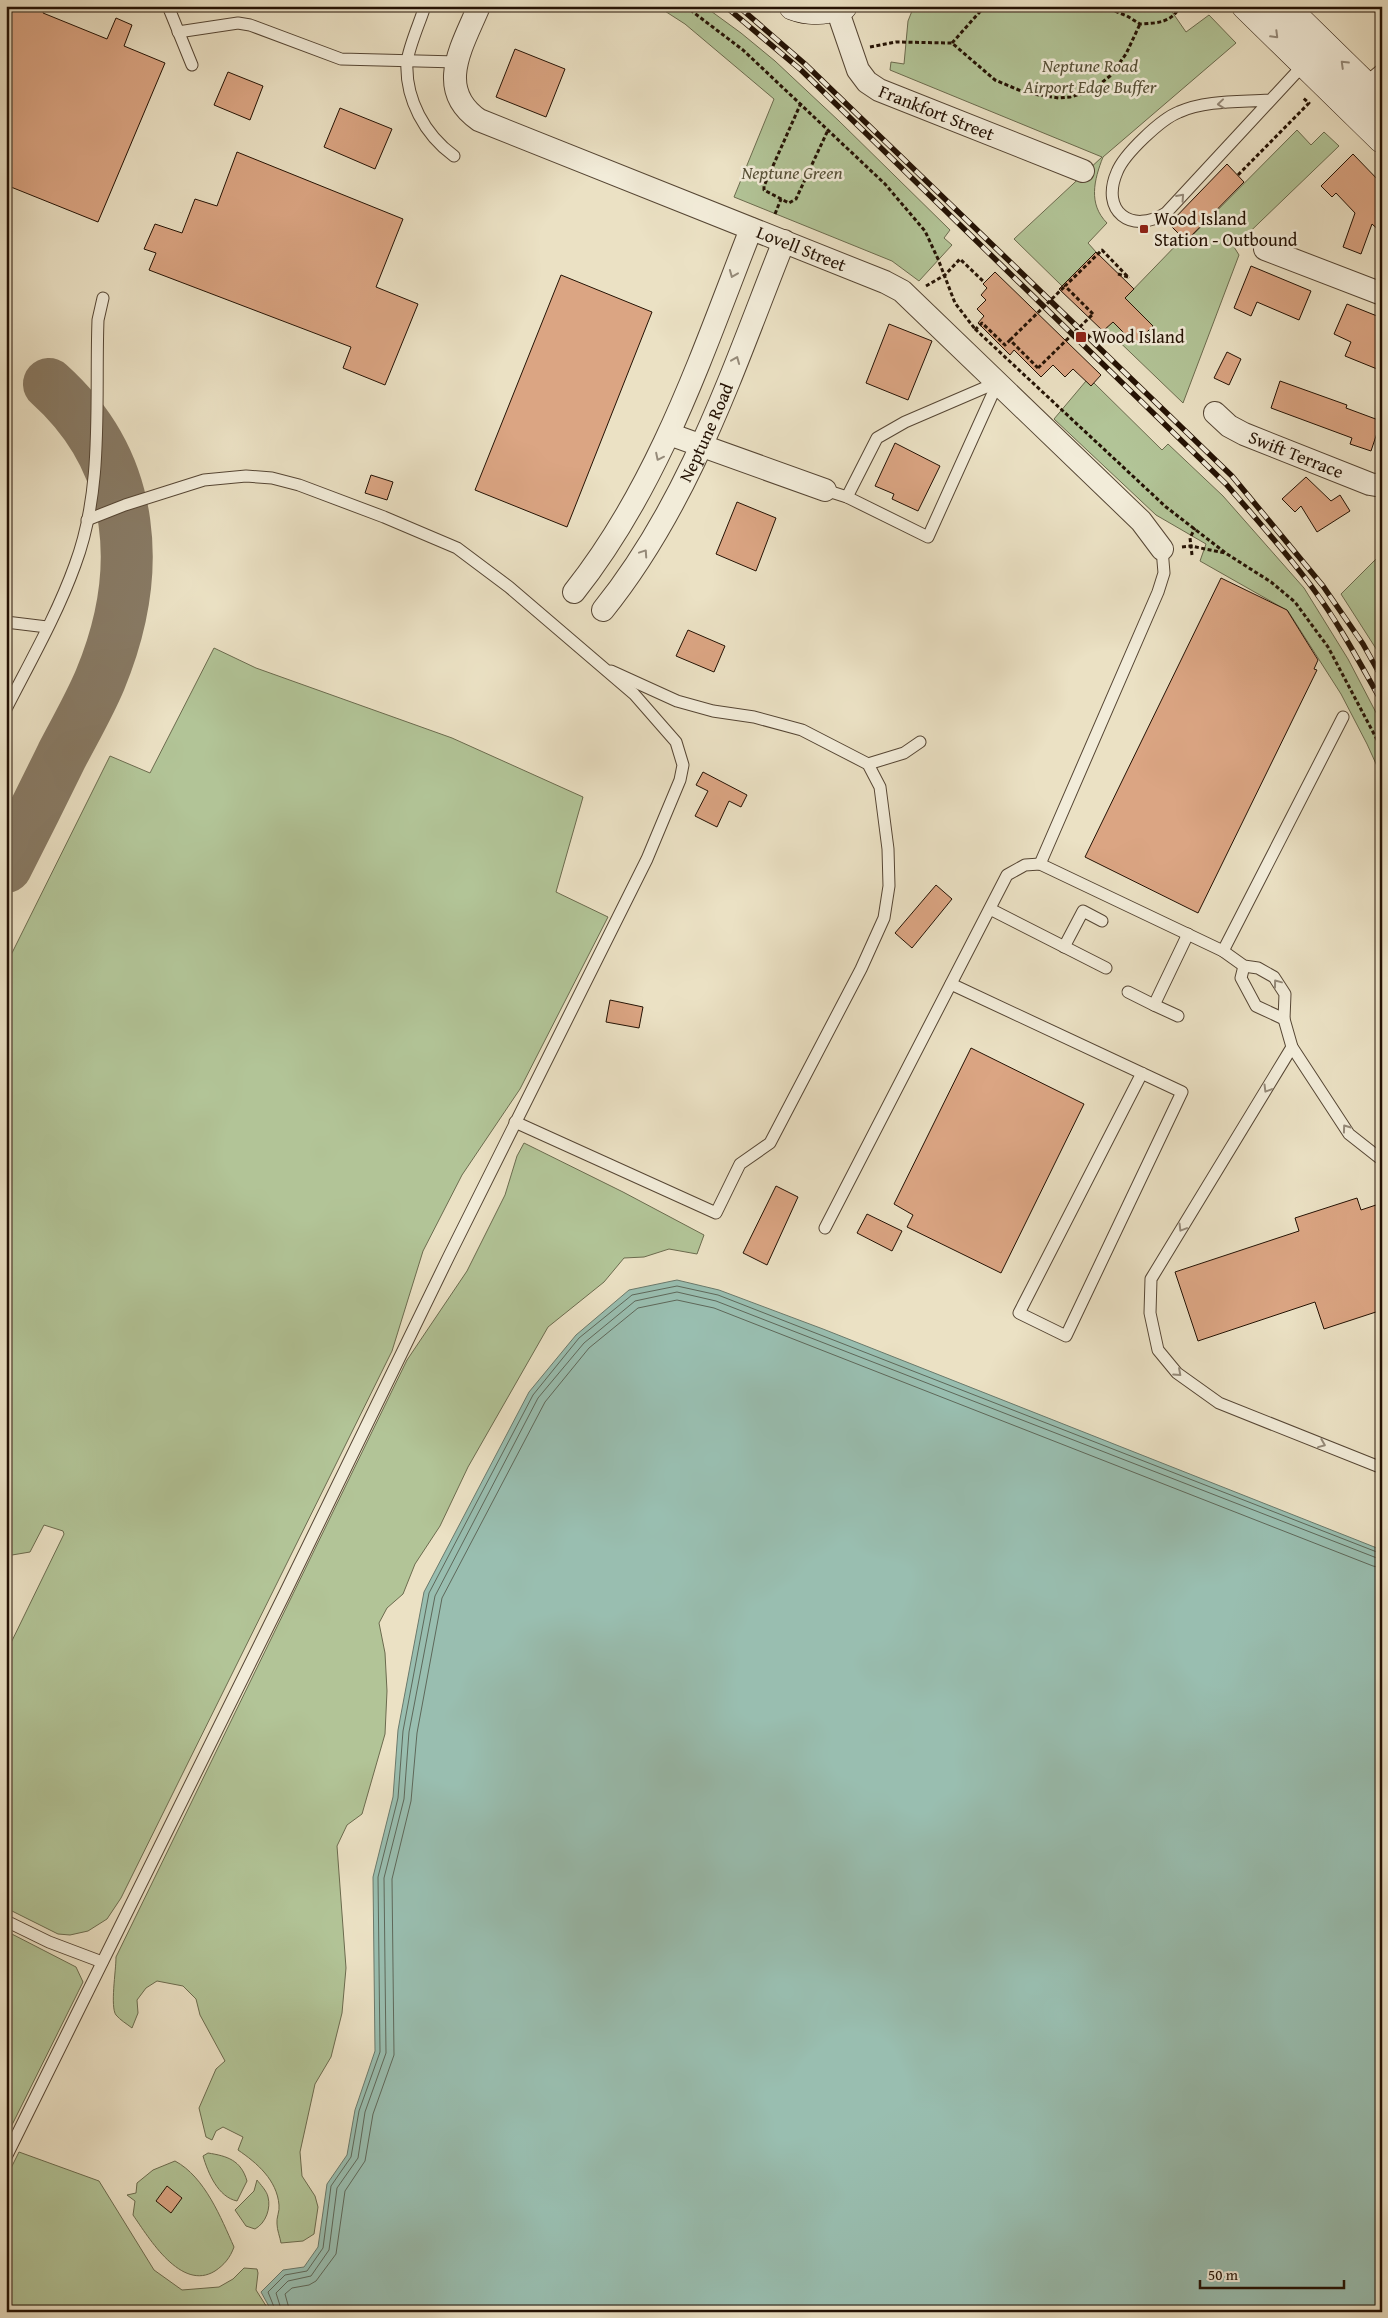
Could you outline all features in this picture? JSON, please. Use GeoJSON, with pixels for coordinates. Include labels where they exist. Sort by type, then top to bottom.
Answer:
{"type":"FeatureCollection","features":[{"type":"Feature","properties":{"kind":"main road"},"geometry":{"type":"LineString","coordinates":[[793,6],[808,11],[839,7]]}},
{"type":"Feature","properties":{"kind":"main road"},"geometry":{"type":"LineString","coordinates":[[1246,6],[1303,65],[1363,91]]}},
{"type":"Feature","properties":{"kind":"main road"},"geometry":{"type":"LineString","coordinates":[[1284,6],[1323,44],[1363,91],[1382,140]]}},
{"type":"Feature","properties":{"kind":"street","name":"Lovell Street"},"geometry":{"type":"LineString","coordinates":[[479,6],[454,74],[455,89],[460,102],[468,113],[479,120],[784,241],[885,282],[902,291],[1142,521],[1162,549]]}},
{"type":"Feature","properties":{"kind":"street","name":"Frankfort Street"},"geometry":{"type":"LineString","coordinates":[[839,7],[858,70],[867,82],[879,90],[1083,171]]}},
{"type":"Feature","properties":{"kind":"street","name":"Neptune Road"},"geometry":{"type":"LineString","coordinates":[[751,229],[670,434],[643,488],[616,534],[580,584],[610,602],[667,515],[702,446],[784,241]]}},
{"type":"Feature","properties":{"kind":"street"},"geometry":{"type":"LineString","coordinates":[[1265,249],[1382,294]]}},
{"type":"Feature","properties":{"kind":"street","name":"Swift Terrace"},"geometry":{"type":"LineString","coordinates":[[1215,414],[1229,426],[1244,434],[1370,484],[1382,486]]}},
{"type":"Feature","properties":{"kind":"street"},"geometry":{"type":"LineString","coordinates":[[670,434],[825,490]]}},
{"type":"Feature","properties":{"kind":"lane"},"geometry":{"type":"LineString","coordinates":[[168,6],[192,65]]}},
{"type":"Feature","properties":{"kind":"lane"},"geometry":{"type":"LineString","coordinates":[[425,6],[407,61],[409,84],[420,118],[434,140],[454,156]]}},
{"type":"Feature","properties":{"kind":"lane"},"geometry":{"type":"LineString","coordinates":[[178,32],[244,24],[341,59],[457,62]]}},
{"type":"Feature","properties":{"kind":"lane"},"geometry":{"type":"LineString","coordinates":[[1270,100],[1200,106],[1180,111],[1166,118],[1125,158],[1117,171],[1112,189],[1114,205],[1124,217],[1138,223],[1154,220],[1166,213],[1323,44]]}},
{"type":"Feature","properties":{"kind":"lane"},"geometry":{"type":"LineString","coordinates":[[6,709],[47,627],[75,565],[87,520],[94,475],[98,320],[103,298]]}},
{"type":"Feature","properties":{"kind":"lane"},"geometry":{"type":"LineString","coordinates":[[847,497],[877,438],[905,422],[998,382]]}},
{"type":"Feature","properties":{"kind":"lane"},"geometry":{"type":"LineString","coordinates":[[825,490],[847,497],[928,536],[998,382]]}},
{"type":"Feature","properties":{"kind":"lane"},"geometry":{"type":"LineString","coordinates":[[6,2157],[515,1122],[647,860],[680,780],[683,765],[676,742],[634,694],[509,587],[456,548],[299,485],[272,478],[246,476],[204,480],[122,506],[87,520]]}},
{"type":"Feature","properties":{"kind":"lane"},"geometry":{"type":"LineString","coordinates":[[1040,864],[1158,592],[1164,573],[1162,549]]}},
{"type":"Feature","properties":{"kind":"lane"},"geometry":{"type":"LineString","coordinates":[[6,622],[47,627]]}},
{"type":"Feature","properties":{"kind":"lane"},"geometry":{"type":"LineString","coordinates":[[515,1122],[716,1213],[740,1164],[770,1143],[861,969],[884,918],[888,886],[888,849],[880,787],[868,764],[802,730],[754,717],[713,711],[678,701],[598,665]]}},
{"type":"Feature","properties":{"kind":"lane"},"geometry":{"type":"LineString","coordinates":[[1223,951],[1343,717]]}},
{"type":"Feature","properties":{"kind":"lane"},"geometry":{"type":"LineString","coordinates":[[868,764],[904,753],[920,742]]}},
{"type":"Feature","properties":{"kind":"lane"},"geometry":{"type":"LineString","coordinates":[[825,1228],[1007,875],[1025,865],[1040,864],[1223,951],[1244,966],[1258,968],[1274,977],[1285,994],[1284,1019],[1292,1047],[1349,1134],[1382,1160]]}},
{"type":"Feature","properties":{"kind":"lane"},"geometry":{"type":"LineString","coordinates":[[990,909],[1106,968]]}},
{"type":"Feature","properties":{"kind":"lane"},"geometry":{"type":"LineString","coordinates":[[1064,947],[1083,911],[1102,921]]}},
{"type":"Feature","properties":{"kind":"lane"},"geometry":{"type":"LineString","coordinates":[[1154,1004],[1188,934]]}},
{"type":"Feature","properties":{"kind":"lane"},"geometry":{"type":"LineString","coordinates":[[1244,966],[1241,978],[1256,1006],[1284,1019]]}},
{"type":"Feature","properties":{"kind":"lane"},"geometry":{"type":"LineString","coordinates":[[951,984],[1142,1073],[1182,1092],[1066,1336],[1019,1312],[1142,1073]]}},
{"type":"Feature","properties":{"kind":"lane"},"geometry":{"type":"LineString","coordinates":[[1128,992],[1178,1016]]}},
{"type":"Feature","properties":{"kind":"lane"},"geometry":{"type":"LineString","coordinates":[[1292,1047],[1151,1279],[1150,1313],[1154,1332],[1158,1350],[1177,1373],[1219,1403],[1382,1468]]}},
{"type":"Feature","properties":{"kind":"lane"},"geometry":{"type":"LineString","coordinates":[[6,1921],[50,1942],[102,1962]]}},
{"type":"Feature","properties":{"kind":"path"},"geometry":{"type":"LineString","coordinates":[[685,6],[743,50],[885,184],[919,222],[945,274],[955,303],[963,316],[976,329],[1166,507],[1227,554],[1278,588],[1295,602],[1328,647],[1382,749]]}},
{"type":"Feature","properties":{"kind":"path"},"geometry":{"type":"LineString","coordinates":[[952,43],[985,6]]}},
{"type":"Feature","properties":{"kind":"path"},"geometry":{"type":"LineString","coordinates":[[1103,6],[1127,16],[1140,24],[1166,21],[1175,16],[1180,6]]}},
{"type":"Feature","properties":{"kind":"path"},"geometry":{"type":"LineString","coordinates":[[865,48],[896,42],[952,43],[995,80],[1026,93],[1059,98],[1091,91],[1110,76],[1126,54],[1140,24]]}},
{"type":"Feature","properties":{"kind":"path"},"geometry":{"type":"LineString","coordinates":[[1238,175],[1309,103],[1302,97]]}},
{"type":"Feature","properties":{"kind":"path"},"geometry":{"type":"LineString","coordinates":[[801,103],[764,186],[764,190],[767,193],[789,203],[796,199],[828,130]]}},
{"type":"Feature","properties":{"kind":"path"},"geometry":{"type":"LineString","coordinates":[[775,214],[781,199]]}},
{"type":"Feature","properties":{"kind":"path"},"geometry":{"type":"LineString","coordinates":[[976,329],[982,322],[1005,345],[1102,250],[1128,278],[1118,274]]}},
{"type":"Feature","properties":{"kind":"path"},"geometry":{"type":"LineString","coordinates":[[924,287],[945,274],[960,259],[984,282]]}},
{"type":"Feature","properties":{"kind":"path"},"geometry":{"type":"LineString","coordinates":[[1010,340],[1038,368],[1093,314],[1065,286]]}},
{"type":"Feature","properties":{"kind":"path"},"geometry":{"type":"LineString","coordinates":[[1192,555],[1190,538],[1194,528]]}},
{"type":"Feature","properties":{"kind":"path"},"geometry":{"type":"LineString","coordinates":[[1162,549],[1191,546],[1227,554]]}},
{"type":"Feature","properties":{"kind":"green space","name":"Neptune Green"},"geometry":{"type":"Polygon","coordinates":[[[657,6],[704,6],[741,33],[775,61],[839,121],[950,230],[944,238],[952,245],[919,281],[892,261],[734,197],[774,99],[685,24],[657,6]]]}},
{"type":"Feature","properties":{"kind":"green space","name":"Neptune Road Airport Edge Buffer"},"geometry":{"type":"Polygon","coordinates":[[[914,6],[1168,6],[1186,32],[1209,15],[1236,43],[1103,157],[1095,183],[1095,200],[1101,216],[1107,223],[1088,243],[1096,252],[1062,286],[1014,239],[1102,157],[890,70],[891,62],[904,64],[908,21],[914,6]]]}},
{"type":"Feature","properties":{"kind":"green space"},"geometry":{"type":"Polygon","coordinates":[[[1297,130],[1311,145],[1324,132],[1339,146],[1234,247],[1239,255],[1183,403],[1106,329],[1125,298],[1183,238],[1187,241],[1297,130]]]}},
{"type":"Feature","properties":{"kind":"green space"},"geometry":{"type":"Polygon","coordinates":[[[1086,381],[1091,386],[1094,383],[1162,450],[1168,444],[1223,496],[1304,588],[1348,659],[1382,724],[1382,777],[1341,694],[1288,611],[1200,561],[1206,544],[1156,515],[1054,419],[1086,381]]]}},
{"type":"Feature","properties":{"kind":"green space"},"geometry":{"type":"Polygon","coordinates":[[[1382,553],[1382,658],[1341,594],[1382,553]]]}},
{"type":"Feature","properties":{"kind":"green space"},"geometry":{"type":"Polygon","coordinates":[[[214,648],[256,668],[452,738],[583,797],[556,892],[608,917],[520,1089],[462,1175],[423,1251],[392,1351],[121,1898],[107,1919],[88,1931],[70,1935],[58,1934],[6,1908],[6,1653],[64,1534],[63,1531],[44,1525],[30,1552],[12,1555],[6,1552],[6,965],[110,756],[150,773],[214,648]]]}},
{"type":"Feature","properties":{"kind":"green space"},"geometry":{"type":"Polygon","coordinates":[[[524,1143],[704,1235],[697,1254],[669,1249],[644,1257],[624,1258],[604,1282],[548,1327],[468,1467],[440,1526],[415,1564],[403,1594],[387,1608],[379,1623],[385,1653],[387,1691],[385,1734],[362,1814],[347,1825],[337,1846],[346,1968],[342,2013],[331,2057],[315,2084],[300,2152],[302,2176],[315,2196],[318,2207],[314,2234],[303,2241],[281,2243],[277,2226],[279,2207],[277,2196],[265,2173],[238,2150],[243,2137],[223,2127],[216,2131],[212,2140],[206,2137],[199,2108],[216,2069],[225,2061],[200,2015],[196,1999],[183,1986],[157,1981],[146,1988],[137,2000],[138,2013],[132,2028],[118,2017],[114,2011],[113,1997],[116,1957],[407,1360],[467,1271],[505,1195],[517,1156],[524,1143]]]}},
{"type":"Feature","properties":{"kind":"green space"},"geometry":{"type":"Polygon","coordinates":[[[6,1931],[76,1967],[83,1982],[6,2137],[6,1931]]]}},
{"type":"Feature","properties":{"kind":"green space"},"geometry":{"type":"Polygon","coordinates":[[[19,2152],[99,2181],[154,2270],[182,2290],[219,2287],[233,2279],[244,2268],[257,2269],[256,2290],[270,2312],[6,2312],[6,2178],[19,2152]]]}},
{"type":"Feature","properties":{"kind":"green space"},"geometry":{"type":"Polygon","coordinates":[[[208,2153],[232,2160],[241,2168],[247,2181],[237,2201],[224,2195],[215,2183],[203,2156],[208,2153]]]}},
{"type":"Feature","properties":{"kind":"green space"},"geometry":{"type":"Polygon","coordinates":[[[175,2161],[195,2177],[211,2199],[234,2247],[229,2258],[221,2266],[215,2271],[202,2276],[178,2269],[167,2260],[133,2215],[135,2201],[127,2195],[136,2193],[137,2183],[153,2170],[175,2161]]]}},
{"type":"Feature","properties":{"kind":"green space"},"geometry":{"type":"Polygon","coordinates":[[[257,2180],[265,2190],[269,2206],[265,2219],[255,2229],[246,2226],[235,2210],[254,2191],[257,2180]]]}},
{"type":"Feature","properties":{"kind":"water"},"geometry":{"type":"Polygon","coordinates":[[[677,1280],[719,1290],[823,1329],[1382,1550],[1382,2312],[272,2312],[261,2292],[283,2270],[304,2267],[318,2247],[327,2184],[347,2155],[355,2110],[375,2051],[373,1877],[393,1797],[398,1730],[424,1592],[529,1392],[576,1335],[629,1290],[677,1280]]]}},
{"type":"Feature","properties":{"kind":"building"},"geometry":{"type":"Polygon","coordinates":[[[6,6],[45,6],[43,13],[107,39],[116,18],[132,25],[124,46],[165,63],[98,222],[6,185],[6,6]]]}},
{"type":"Feature","properties":{"kind":"building"},"geometry":{"type":"Polygon","coordinates":[[[515,49],[565,69],[546,117],[496,97],[515,49]]]}},
{"type":"Feature","properties":{"kind":"building"},"geometry":{"type":"Polygon","coordinates":[[[228,72],[263,86],[250,120],[214,105],[228,72]]]}},
{"type":"Feature","properties":{"kind":"building"},"geometry":{"type":"Polygon","coordinates":[[[340,108],[392,129],[375,169],[324,147],[340,108]]]}},
{"type":"Feature","properties":{"kind":"building"},"geometry":{"type":"Polygon","coordinates":[[[237,152],[403,219],[376,287],[418,304],[385,385],[343,368],[351,347],[149,270],[156,253],[144,249],[155,224],[182,233],[195,199],[217,206],[237,152]]]}},
{"type":"Feature","properties":{"kind":"building"},"geometry":{"type":"Polygon","coordinates":[[[1353,154],[1382,184],[1382,233],[1372,224],[1361,254],[1343,247],[1355,213],[1336,193],[1332,197],[1321,186],[1353,154]]]}},
{"type":"Feature","properties":{"kind":"building"},"geometry":{"type":"Polygon","coordinates":[[[1227,164],[1244,182],[1186,241],[1169,224],[1227,164]]]}},
{"type":"Feature","properties":{"kind":"building"},"geometry":{"type":"Polygon","coordinates":[[[1096,252],[1134,289],[1125,298],[1153,326],[1135,344],[1113,322],[1103,331],[1059,289],[1096,252]]]}},
{"type":"Feature","properties":{"kind":"building"},"geometry":{"type":"Polygon","coordinates":[[[1251,266],[1311,291],[1299,320],[1257,302],[1251,316],[1234,308],[1251,266]]]}},
{"type":"Feature","properties":{"kind":"building"},"geometry":{"type":"Polygon","coordinates":[[[995,272],[1101,375],[1091,386],[1073,369],[1065,377],[1053,365],[1041,377],[1014,350],[1010,355],[978,323],[984,316],[977,309],[986,300],[981,295],[987,288],[983,284],[995,272]]]}},
{"type":"Feature","properties":{"kind":"building"},"geometry":{"type":"Polygon","coordinates":[[[561,275],[652,312],[567,527],[475,490],[561,275]]]}},
{"type":"Feature","properties":{"kind":"building"},"geometry":{"type":"Polygon","coordinates":[[[1347,304],[1382,318],[1382,371],[1345,356],[1351,342],[1334,334],[1347,304]]]}},
{"type":"Feature","properties":{"kind":"building"},"geometry":{"type":"Polygon","coordinates":[[[889,324],[932,341],[908,400],[866,383],[889,324]]]}},
{"type":"Feature","properties":{"kind":"building"},"geometry":{"type":"Polygon","coordinates":[[[1227,352],[1241,359],[1229,385],[1214,378],[1227,352]]]}},
{"type":"Feature","properties":{"kind":"building"},"geometry":{"type":"Polygon","coordinates":[[[1280,381],[1347,405],[1346,408],[1381,421],[1371,451],[1350,444],[1352,438],[1271,408],[1280,381]]]}},
{"type":"Feature","properties":{"kind":"building"},"geometry":{"type":"Polygon","coordinates":[[[895,443],[940,466],[918,511],[892,499],[894,494],[875,486],[895,443]]]}},
{"type":"Feature","properties":{"kind":"building"},"geometry":{"type":"Polygon","coordinates":[[[371,475],[393,482],[387,500],[365,493],[371,475]]]}},
{"type":"Feature","properties":{"kind":"building"},"geometry":{"type":"Polygon","coordinates":[[[1306,477],[1331,501],[1340,495],[1350,511],[1317,532],[1301,506],[1295,512],[1282,499],[1306,477]]]}},
{"type":"Feature","properties":{"kind":"building"},"geometry":{"type":"Polygon","coordinates":[[[737,502],[776,518],[756,571],[716,554],[737,502]]]}},
{"type":"Feature","properties":{"kind":"building"},"geometry":{"type":"Polygon","coordinates":[[[1221,578],[1287,610],[1318,660],[1314,669],[1317,670],[1198,913],[1085,857],[1221,578]]]}},
{"type":"Feature","properties":{"kind":"building"},"geometry":{"type":"Polygon","coordinates":[[[688,630],[725,646],[714,672],[676,656],[688,630]]]}},
{"type":"Feature","properties":{"kind":"building"},"geometry":{"type":"Polygon","coordinates":[[[703,772],[747,795],[741,807],[729,801],[717,827],[695,816],[708,791],[696,785],[703,772]]]}},
{"type":"Feature","properties":{"kind":"building"},"geometry":{"type":"Polygon","coordinates":[[[936,885],[952,899],[912,948],[895,933],[936,885]]]}},
{"type":"Feature","properties":{"kind":"building"},"geometry":{"type":"Polygon","coordinates":[[[610,1000],[643,1007],[639,1028],[606,1022],[610,1000]]]}},
{"type":"Feature","properties":{"kind":"building"},"geometry":{"type":"Polygon","coordinates":[[[971,1048],[1084,1104],[1001,1273],[907,1227],[913,1215],[894,1204],[971,1048]]]}},
{"type":"Feature","properties":{"kind":"building"},"geometry":{"type":"Polygon","coordinates":[[[776,1186],[798,1197],[767,1265],[743,1253],[776,1186]]]}},
{"type":"Feature","properties":{"kind":"building"},"geometry":{"type":"Polygon","coordinates":[[[1357,1198],[1361,1210],[1382,1203],[1382,1310],[1324,1329],[1315,1302],[1198,1341],[1175,1272],[1299,1231],[1295,1218],[1357,1198]]]}},
{"type":"Feature","properties":{"kind":"building"},"geometry":{"type":"Polygon","coordinates":[[[867,1214],[902,1231],[892,1251],[857,1233],[867,1214]]]}},
{"type":"Feature","properties":{"kind":"building"},"geometry":{"type":"Polygon","coordinates":[[[167,2186],[182,2198],[171,2213],[156,2201],[167,2186]]]}},
{"type":"Feature","properties":{"kind":"taxiway"},"geometry":{"type":"LineString","coordinates":[[6,867],[100,680],[114,640],[123,600],[127,561],[124,522],[116,485],[101,449],[79,415],[49,384]]}},
{"type":"Feature","properties":{"kind":"railway"},"geometry":{"type":"LineString","coordinates":[[725,6],[801,70],[1226,484],[1282,549],[1314,590],[1341,631],[1382,702]]}},
{"type":"Feature","properties":{"kind":"railway"},"geometry":{"type":"LineString","coordinates":[[738,6],[805,64],[1232,476],[1323,586],[1363,644],[1382,678]]}},
{"type":"Feature","properties":{"kind":"place","name":"Wood Island Station - Outbound"},"geometry":{"type":"Point","coordinates":[1144,229]}},
{"type":"Feature","properties":{"kind":"place","name":"Wood Island"},"geometry":{"type":"Point","coordinates":[1081,337]}}]}
